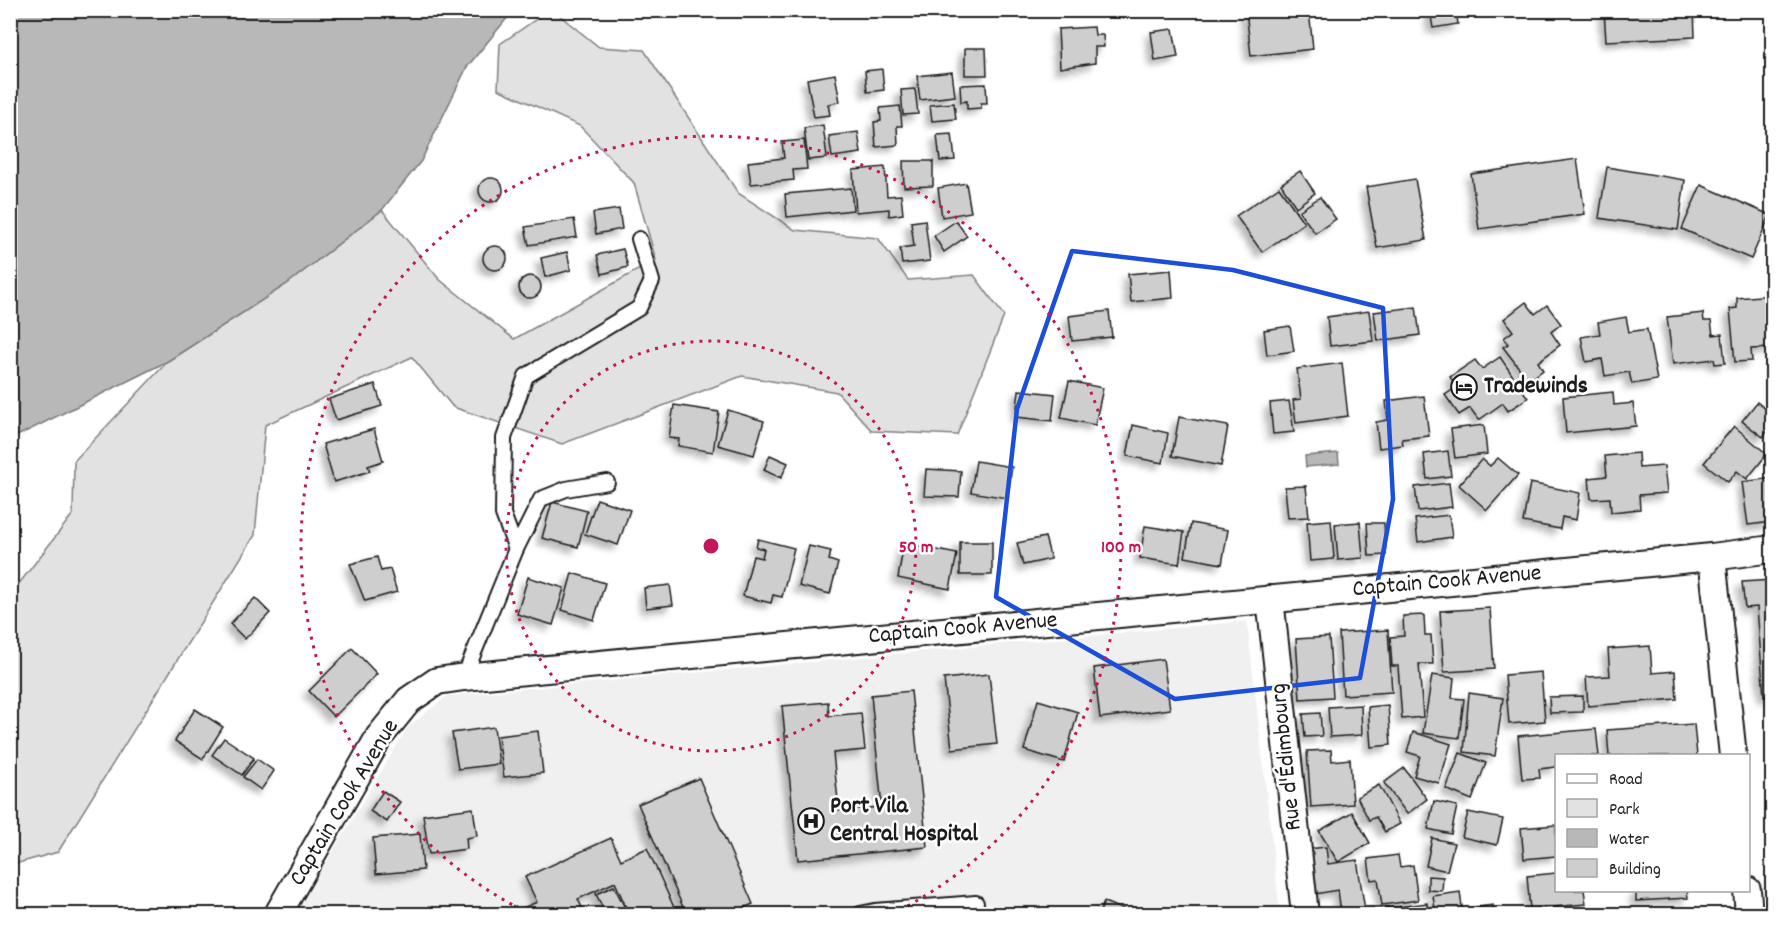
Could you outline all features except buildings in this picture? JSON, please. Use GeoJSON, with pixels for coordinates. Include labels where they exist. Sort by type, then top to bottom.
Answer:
{"type":"FeatureCollection","features":[{"type":"Feature","properties":{"kind":"street","name":"Captain Cook Avenue"},"geometry":{"type":"LineString","coordinates":[[278,915],[380,737],[410,700],[437,681],[1712,557],[1773,549]]}},
{"type":"Feature","properties":{"kind":"street"},"geometry":{"type":"LineString","coordinates":[[1712,557],[1733,754]]}},
{"type":"Feature","properties":{"kind":"street","name":"Rue d'Édimbourg"},"geometry":{"type":"LineString","coordinates":[[1270,599],[1305,915]]}},
{"type":"Feature","properties":{"kind":"street"},"geometry":{"type":"LineString","coordinates":[[1747,892],[1749,915]]}},
{"type":"Feature","properties":{"kind":"lane"},"geometry":{"type":"LineString","coordinates":[[516,549],[503,514],[504,438],[526,376],[639,308],[652,281],[639,239]]}},
{"type":"Feature","properties":{"kind":"lane"},"geometry":{"type":"LineString","coordinates":[[464,677],[516,549],[541,499],[566,489],[607,482]]}},
{"type":"Feature","properties":{"kind":"lane"},"geometry":{"type":"LineString","coordinates":[[860,915],[875,911],[976,903]]}},
{"type":"Feature","properties":{"kind":"highlighted area"},"geometry":{"type":"Polygon","coordinates":[[[1072,251],[1233,270],[1383,308],[1393,499],[1360,678],[1175,699],[996,597],[1017,409],[1072,251]]]}},
{"type":"Feature","properties":{"kind":"shaded area","name":"Port Vila Central Hospital"},"geometry":{"type":"Polygon","coordinates":[[[1247,621],[1280,914],[295,914],[408,727],[447,696],[1247,621]]]}},
{"type":"Feature","properties":{"kind":"green space"},"geometry":{"type":"Polygon","coordinates":[[[548,11],[554,11],[599,47],[644,50],[738,193],[795,230],[878,238],[908,280],[974,275],[1004,316],[957,435],[872,431],[837,392],[742,376],[562,444],[453,407],[412,357],[265,425],[255,535],[58,852],[11,865],[11,594],[73,514],[74,461],[168,361],[287,284],[382,210],[439,279],[514,339],[656,260],[634,183],[580,126],[498,89],[500,44],[548,11]]]}},
{"type":"Feature","properties":{"kind":"water"},"geometry":{"type":"Polygon","coordinates":[[[11,10],[513,11],[467,67],[421,161],[382,210],[287,284],[168,361],[11,439],[11,10]]]}},
{"type":"Feature","properties":{"kind":"water"},"geometry":{"type":"Polygon","coordinates":[[[1338,453],[1339,464],[1306,467],[1305,456],[1338,453]]]}},
{"type":"Feature","properties":{"kind":"place","name":"Tradewinds"},"geometry":{"type":"Point","coordinates":[1464,387]}},
{"type":"Feature","properties":{"kind":"place","name":"Port Vila Central Hospital"},"geometry":{"type":"Point","coordinates":[811,821]}}]}
